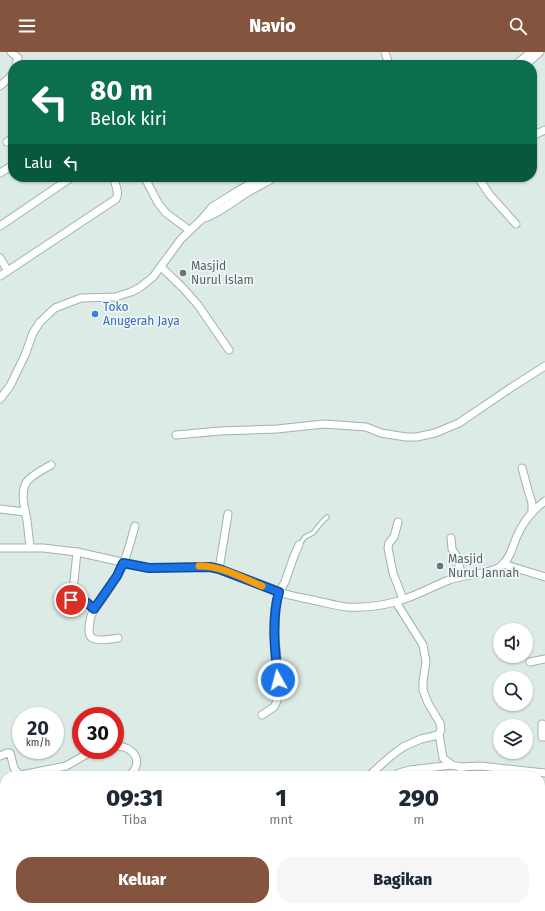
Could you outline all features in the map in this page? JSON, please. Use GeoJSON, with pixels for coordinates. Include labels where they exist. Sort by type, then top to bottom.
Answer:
{"type":"FeatureCollection","features":[{"type":"Feature","properties":{"kind":"street"},"geometry":{"type":"LineString","coordinates":[[11,52],[18,58]]}},
{"type":"Feature","properties":{"kind":"street"},"geometry":{"type":"LineString","coordinates":[[521,60],[531,52]]}},
{"type":"Feature","properties":{"kind":"street"},"geometry":{"type":"LineString","coordinates":[[531,60],[540,52]]}},
{"type":"Feature","properties":{"kind":"street"},"geometry":{"type":"LineString","coordinates":[[0,86],[8,79]]}},
{"type":"Feature","properties":{"kind":"street"},"geometry":{"type":"LineString","coordinates":[[0,226],[65,182]]}},
{"type":"Feature","properties":{"kind":"street"},"geometry":{"type":"LineString","coordinates":[[0,276],[116,199],[118,192],[115,182]]}},
{"type":"Feature","properties":{"kind":"street"},"geometry":{"type":"LineString","coordinates":[[147,182],[158,203],[166,213],[189,230]]}},
{"type":"Feature","properties":{"kind":"street"},"geometry":{"type":"LineString","coordinates":[[0,399],[10,386],[25,355],[33,333],[40,322],[56,308],[81,298],[115,297],[131,292],[149,280],[161,267],[176,244],[202,219],[212,207],[253,182]]}},
{"type":"Feature","properties":{"kind":"street"},"geometry":{"type":"LineString","coordinates":[[202,219],[210,216],[267,182]]}},
{"type":"Feature","properties":{"kind":"street"},"geometry":{"type":"LineString","coordinates":[[481,182],[489,194],[516,224]]}},
{"type":"Feature","properties":{"kind":"street"},"geometry":{"type":"LineString","coordinates":[[0,258],[8,271]]}},
{"type":"Feature","properties":{"kind":"street"},"geometry":{"type":"LineString","coordinates":[[161,267],[198,305],[229,350]]}},
{"type":"Feature","properties":{"kind":"street"},"geometry":{"type":"LineString","coordinates":[[176,435],[220,431],[277,429],[324,424],[366,427],[381,433],[406,437],[417,437],[435,433],[459,423],[545,366]]}},
{"type":"Feature","properties":{"kind":"street"},"geometry":{"type":"LineString","coordinates":[[30,547],[24,504],[24,489],[26,483],[51,465]]}},
{"type":"Feature","properties":{"kind":"street"},"geometry":{"type":"LineString","coordinates":[[522,468],[532,503],[532,513]]}},
{"type":"Feature","properties":{"kind":"street"},"geometry":{"type":"LineString","coordinates":[[0,548],[30,547],[77,552],[149,568],[202,566],[219,569],[279,592],[344,607],[373,606],[399,600],[462,576],[483,573],[503,564],[508,558],[518,534],[532,513],[545,501]]}},
{"type":"Feature","properties":{"kind":"street"},"geometry":{"type":"LineString","coordinates":[[0,509],[25,512]]}},
{"type":"Feature","properties":{"kind":"street"},"geometry":{"type":"LineString","coordinates":[[219,569],[228,514]]}},
{"type":"Feature","properties":{"kind":"street"},"geometry":{"type":"LineString","coordinates":[[374,771],[391,756],[403,748],[421,739],[434,736],[441,730],[440,723],[428,703],[423,690],[422,681],[426,662],[423,645],[399,600],[388,548],[389,543],[394,536],[398,522]]}},
{"type":"Feature","properties":{"kind":"street"},"geometry":{"type":"LineString","coordinates":[[118,638],[94,639],[89,631],[90,622],[94,609],[117,576],[123,563],[135,526]]}},
{"type":"Feature","properties":{"kind":"street"},"geometry":{"type":"LineString","coordinates":[[451,538],[452,549],[457,557],[462,576]]}},
{"type":"Feature","properties":{"kind":"street"},"geometry":{"type":"LineString","coordinates":[[262,715],[274,707],[277,701],[278,680],[275,638],[276,603],[279,592],[285,582],[299,545]]}},
{"type":"Feature","properties":{"kind":"street"},"geometry":{"type":"LineString","coordinates":[[77,552],[72,601],[85,601],[94,609]]}},
{"type":"Feature","properties":{"kind":"street"},"geometry":{"type":"LineString","coordinates":[[503,564],[545,577]]}},
{"type":"Feature","properties":{"kind":"street"},"geometry":{"type":"LineString","coordinates":[[533,661],[545,658]]}},
{"type":"Feature","properties":{"kind":"street"},"geometry":{"type":"LineString","coordinates":[[542,724],[542,737],[545,737]]}},
{"type":"Feature","properties":{"kind":"street"},"geometry":{"type":"LineString","coordinates":[[438,734],[443,758],[452,765]]}},
{"type":"Feature","properties":{"kind":"street"},"geometry":{"type":"LineString","coordinates":[[124,748],[130,750],[136,756],[137,764],[134,771]]}},
{"type":"Feature","properties":{"kind":"street"},"geometry":{"type":"LineString","coordinates":[[0,756],[10,753],[13,766],[16,771]]}},
{"type":"Feature","properties":{"kind":"street"},"geometry":{"type":"LineString","coordinates":[[41,771],[66,766],[78,759]]}},
{"type":"Feature","properties":{"kind":"street"},"geometry":{"type":"LineString","coordinates":[[406,771],[452,765],[460,767],[480,766],[526,771]]}},
{"type":"Feature","properties":{"kind":"street"},"geometry":{"type":"LineString","coordinates":[[460,767],[461,771]]}},
{"type":"Feature","properties":{"kind":"lane"},"geometry":{"type":"LineString","coordinates":[[299,545],[327,517]]}},
{"type":"Feature","properties":{"kind":"slow traffic"},"geometry":{"type":"LineString","coordinates":[[199,566],[219,569],[262,586]]}},
{"type":"Feature","properties":{"kind":"place","name":"Masjid Nurul Islam"},"geometry":{"type":"Point","coordinates":[183,273]}},
{"type":"Feature","properties":{"kind":"place","name":"Toko Anugerah Jaya"},"geometry":{"type":"Point","coordinates":[95,314]}},
{"type":"Feature","properties":{"kind":"place","name":"Masjid Nurul Jannah"},"geometry":{"type":"Point","coordinates":[440,566]}},
{"type":"Feature","properties":{"kind":"route"},"geometry":{"type":"LineString","coordinates":[[71,600],[73,602],[85,601],[94,609],[117,576],[123,563],[149,568],[210,567],[279,592],[276,603],[275,638],[278,680]]}}]}
